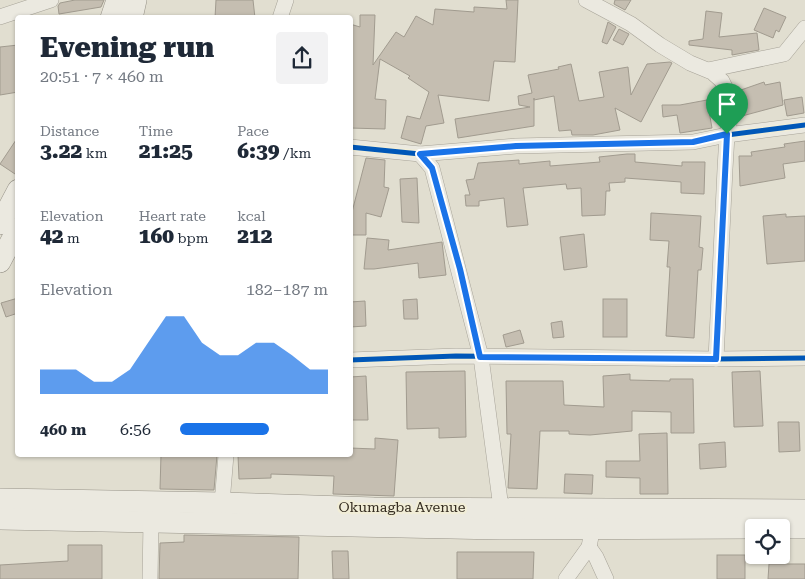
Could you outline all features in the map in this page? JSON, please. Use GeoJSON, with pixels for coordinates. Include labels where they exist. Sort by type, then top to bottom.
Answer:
{"type":"FeatureCollection","features":[{"type":"Feature","properties":{"kind":"main road"},"geometry":{"type":"LineString","coordinates":[[112,15],[117,0]]}},
{"type":"Feature","properties":{"kind":"main road"},"geometry":{"type":"LineString","coordinates":[[133,15],[136,0]]}},
{"type":"Feature","properties":{"kind":"main road"},"geometry":{"type":"LineString","coordinates":[[0,224],[15,196]]}},
{"type":"Feature","properties":{"kind":"main road"},"geometry":{"type":"LineString","coordinates":[[0,262],[15,234]]}},
{"type":"Feature","properties":{"kind":"main road","name":"Okumagba Avenue"},"geometry":{"type":"LineString","coordinates":[[0,499],[374,508],[501,508],[592,529],[805,510]]}},
{"type":"Feature","properties":{"kind":"main road","name":"Okumagba Avenue"},"geometry":{"type":"LineString","coordinates":[[0,518],[592,529],[745,528]]}},
{"type":"Feature","properties":{"kind":"main road"},"geometry":{"type":"LineString","coordinates":[[790,528],[805,528]]}},
{"type":"Feature","properties":{"kind":"street"},"geometry":{"type":"LineString","coordinates":[[0,17],[51,0]]}},
{"type":"Feature","properties":{"kind":"street"},"geometry":{"type":"LineString","coordinates":[[281,15],[286,0]]}},
{"type":"Feature","properties":{"kind":"street"},"geometry":{"type":"LineString","coordinates":[[586,0],[631,24],[660,45],[690,63],[708,70],[722,81],[728,93],[732,108],[727,134],[716,359]]}},
{"type":"Feature","properties":{"kind":"street"},"geometry":{"type":"LineString","coordinates":[[708,70],[784,54],[805,28]]}},
{"type":"Feature","properties":{"kind":"street"},"geometry":{"type":"LineString","coordinates":[[353,147],[420,154],[516,146],[693,142],[727,134],[805,125]]}},
{"type":"Feature","properties":{"kind":"street"},"geometry":{"type":"LineString","coordinates":[[420,154],[432,168],[460,269],[480,357],[501,508]]}},
{"type":"Feature","properties":{"kind":"street"},"geometry":{"type":"LineString","coordinates":[[353,360],[456,356],[716,359],[805,358]]}},
{"type":"Feature","properties":{"kind":"street"},"geometry":{"type":"LineString","coordinates":[[222,503],[226,457]]}},
{"type":"Feature","properties":{"kind":"street"},"geometry":{"type":"LineString","coordinates":[[150,579],[151,522]]}},
{"type":"Feature","properties":{"kind":"street"},"geometry":{"type":"LineString","coordinates":[[566,579],[592,529]]}},
{"type":"Feature","properties":{"kind":"street"},"geometry":{"type":"LineString","coordinates":[[592,529],[596,557],[606,579]]}},
{"type":"Feature","properties":{"kind":"building"},"geometry":{"type":"Polygon","coordinates":[[[75,0],[104,0],[101,7],[59,14],[58,6],[60,3],[75,0]]]}},
{"type":"Feature","properties":{"kind":"building"},"geometry":{"type":"Polygon","coordinates":[[[216,0],[253,0],[255,15],[215,15],[216,0]]]}},
{"type":"Feature","properties":{"kind":"building"},"geometry":{"type":"Polygon","coordinates":[[[506,0],[518,0],[515,62],[494,61],[489,101],[438,95],[444,123],[426,126],[421,144],[401,138],[407,116],[420,119],[429,92],[408,78],[410,76],[380,59],[375,99],[386,100],[385,129],[353,128],[353,25],[360,27],[360,15],[375,15],[373,65],[396,32],[404,37],[416,16],[433,25],[435,9],[474,12],[474,7],[507,9],[506,0]]]}},
{"type":"Feature","properties":{"kind":"building"},"geometry":{"type":"Polygon","coordinates":[[[615,0],[631,0],[625,10],[614,4],[615,0]]]}},
{"type":"Feature","properties":{"kind":"building"},"geometry":{"type":"Polygon","coordinates":[[[764,8],[786,17],[779,32],[776,30],[773,38],[754,30],[764,8]]]}},
{"type":"Feature","properties":{"kind":"building"},"geometry":{"type":"Polygon","coordinates":[[[706,11],[722,13],[719,37],[757,33],[759,50],[732,55],[732,50],[689,45],[689,41],[703,39],[706,11]]]}},
{"type":"Feature","properties":{"kind":"building"},"geometry":{"type":"Polygon","coordinates":[[[608,22],[616,27],[607,44],[602,42],[608,22]]]}},
{"type":"Feature","properties":{"kind":"building"},"geometry":{"type":"Polygon","coordinates":[[[619,29],[629,34],[623,45],[613,40],[619,29]]]}},
{"type":"Feature","properties":{"kind":"building"},"geometry":{"type":"Polygon","coordinates":[[[15,45],[15,92],[0,95],[0,47],[15,45]]]}},
{"type":"Feature","properties":{"kind":"building"},"geometry":{"type":"Polygon","coordinates":[[[672,63],[641,122],[615,108],[620,130],[593,135],[572,135],[571,130],[559,131],[554,96],[534,100],[534,126],[458,138],[455,119],[530,107],[519,105],[518,96],[532,93],[528,75],[559,69],[558,67],[571,64],[579,101],[604,97],[599,72],[628,67],[631,95],[647,64],[672,63]]]}},
{"type":"Feature","properties":{"kind":"building"},"geometry":{"type":"Polygon","coordinates":[[[764,82],[765,85],[780,82],[783,105],[742,116],[738,91],[764,82]]]}},
{"type":"Feature","properties":{"kind":"building"},"geometry":{"type":"Polygon","coordinates":[[[802,97],[804,113],[787,116],[784,100],[802,97]]]}},
{"type":"Feature","properties":{"kind":"building"},"geometry":{"type":"Polygon","coordinates":[[[707,100],[712,128],[680,133],[677,115],[663,117],[662,105],[680,105],[707,100]]]}},
{"type":"Feature","properties":{"kind":"building"},"geometry":{"type":"Polygon","coordinates":[[[805,141],[805,161],[783,164],[785,178],[740,186],[739,156],[752,156],[751,152],[785,147],[784,144],[805,141]]]}},
{"type":"Feature","properties":{"kind":"building"},"geometry":{"type":"Polygon","coordinates":[[[15,142],[15,174],[0,164],[15,142]]]}},
{"type":"Feature","properties":{"kind":"building"},"geometry":{"type":"Polygon","coordinates":[[[635,154],[635,162],[682,166],[682,162],[705,162],[704,194],[681,193],[681,182],[625,178],[625,182],[609,183],[610,191],[606,191],[605,215],[582,216],[581,188],[567,189],[566,184],[523,188],[528,225],[507,227],[504,198],[479,201],[479,206],[466,206],[465,195],[470,195],[466,180],[474,179],[478,163],[519,160],[519,164],[550,161],[550,166],[600,162],[599,157],[635,154]]]}},
{"type":"Feature","properties":{"kind":"building"},"geometry":{"type":"Polygon","coordinates":[[[366,158],[385,160],[384,187],[389,188],[381,217],[366,213],[366,235],[353,235],[353,208],[366,158]]]}},
{"type":"Feature","properties":{"kind":"building"},"geometry":{"type":"Polygon","coordinates":[[[417,178],[419,223],[402,222],[400,179],[417,178]]]}},
{"type":"Feature","properties":{"kind":"building"},"geometry":{"type":"Polygon","coordinates":[[[651,213],[701,216],[699,247],[703,248],[701,270],[698,270],[694,338],[666,336],[670,267],[667,267],[669,241],[650,240],[651,213]]]}},
{"type":"Feature","properties":{"kind":"building"},"geometry":{"type":"Polygon","coordinates":[[[786,214],[786,217],[805,216],[805,261],[767,264],[763,216],[786,214]]]}},
{"type":"Feature","properties":{"kind":"building"},"geometry":{"type":"Polygon","coordinates":[[[584,234],[587,267],[564,270],[560,237],[584,234]]]}},
{"type":"Feature","properties":{"kind":"building"},"geometry":{"type":"Polygon","coordinates":[[[367,238],[389,240],[388,250],[442,242],[446,275],[419,278],[418,263],[364,269],[367,238]]]}},
{"type":"Feature","properties":{"kind":"building"},"geometry":{"type":"Polygon","coordinates":[[[15,299],[15,314],[6,317],[1,303],[15,299]]]}},
{"type":"Feature","properties":{"kind":"building"},"geometry":{"type":"Polygon","coordinates":[[[417,299],[418,319],[404,319],[403,300],[417,299]]]}},
{"type":"Feature","properties":{"kind":"building"},"geometry":{"type":"Polygon","coordinates":[[[603,299],[627,299],[627,337],[603,337],[603,299]]]}},
{"type":"Feature","properties":{"kind":"building"},"geometry":{"type":"Polygon","coordinates":[[[365,301],[366,326],[353,327],[353,302],[365,301]]]}},
{"type":"Feature","properties":{"kind":"building"},"geometry":{"type":"Polygon","coordinates":[[[562,321],[564,337],[553,338],[551,323],[562,321]]]}},
{"type":"Feature","properties":{"kind":"building"},"geometry":{"type":"Polygon","coordinates":[[[520,330],[524,343],[506,347],[503,335],[520,330]]]}},
{"type":"Feature","properties":{"kind":"building"},"geometry":{"type":"Polygon","coordinates":[[[465,371],[466,437],[439,438],[439,428],[407,429],[406,372],[465,371]]]}},
{"type":"Feature","properties":{"kind":"building"},"geometry":{"type":"Polygon","coordinates":[[[760,371],[763,426],[734,427],[732,372],[760,371]]]}},
{"type":"Feature","properties":{"kind":"building"},"geometry":{"type":"Polygon","coordinates":[[[630,374],[630,380],[670,381],[670,379],[693,379],[694,433],[671,433],[671,412],[632,411],[632,431],[590,435],[569,434],[569,431],[540,431],[537,489],[508,488],[511,434],[507,434],[506,381],[563,381],[564,405],[604,407],[603,376],[630,374]]]}},
{"type":"Feature","properties":{"kind":"building"},"geometry":{"type":"Polygon","coordinates":[[[366,376],[368,420],[353,420],[353,377],[366,376]]]}},
{"type":"Feature","properties":{"kind":"building"},"geometry":{"type":"Polygon","coordinates":[[[778,422],[799,422],[800,451],[779,452],[778,422]]]}},
{"type":"Feature","properties":{"kind":"building"},"geometry":{"type":"Polygon","coordinates":[[[667,433],[668,494],[640,494],[640,478],[606,477],[606,461],[640,461],[639,434],[667,433]]]}},
{"type":"Feature","properties":{"kind":"building"},"geometry":{"type":"Polygon","coordinates":[[[375,438],[398,440],[394,496],[333,494],[334,476],[271,474],[271,478],[239,479],[238,457],[353,457],[353,448],[375,449],[375,438]]]}},
{"type":"Feature","properties":{"kind":"building"},"geometry":{"type":"Polygon","coordinates":[[[725,442],[726,467],[700,469],[699,444],[725,442]]]}},
{"type":"Feature","properties":{"kind":"building"},"geometry":{"type":"Polygon","coordinates":[[[161,457],[217,457],[214,490],[160,489],[161,457]]]}},
{"type":"Feature","properties":{"kind":"building"},"geometry":{"type":"Polygon","coordinates":[[[565,474],[593,475],[592,494],[564,493],[565,474]]]}},
{"type":"Feature","properties":{"kind":"building"},"geometry":{"type":"Polygon","coordinates":[[[184,535],[299,537],[298,579],[159,579],[160,543],[184,542],[184,535]]]}},
{"type":"Feature","properties":{"kind":"building"},"geometry":{"type":"Polygon","coordinates":[[[68,545],[102,545],[102,579],[0,579],[0,565],[68,561],[68,545]]]}},
{"type":"Feature","properties":{"kind":"building"},"geometry":{"type":"Polygon","coordinates":[[[332,551],[348,551],[349,579],[333,579],[332,551]]]}},
{"type":"Feature","properties":{"kind":"building"},"geometry":{"type":"Polygon","coordinates":[[[457,552],[534,552],[533,579],[457,579],[457,552]]]}},
{"type":"Feature","properties":{"kind":"building"},"geometry":{"type":"Polygon","coordinates":[[[717,555],[745,555],[745,579],[717,579],[717,555]]]}},
{"type":"Feature","properties":{"kind":"building"},"geometry":{"type":"Polygon","coordinates":[[[769,564],[805,564],[805,579],[768,579],[769,564]]]}},
{"type":"Feature","properties":{"kind":"cycle path"},"geometry":{"type":"LineString","coordinates":[[353,147],[420,154],[516,146],[693,142],[727,135],[805,125]]}},
{"type":"Feature","properties":{"kind":"cycle path"},"geometry":{"type":"LineString","coordinates":[[353,360],[456,356],[716,359],[805,358]]}},
{"type":"Feature","properties":{"kind":"route"},"geometry":{"type":"LineString","coordinates":[[727,134],[716,359],[480,357],[460,269],[432,168],[420,154],[516,146],[693,142],[727,134]]}}]}
